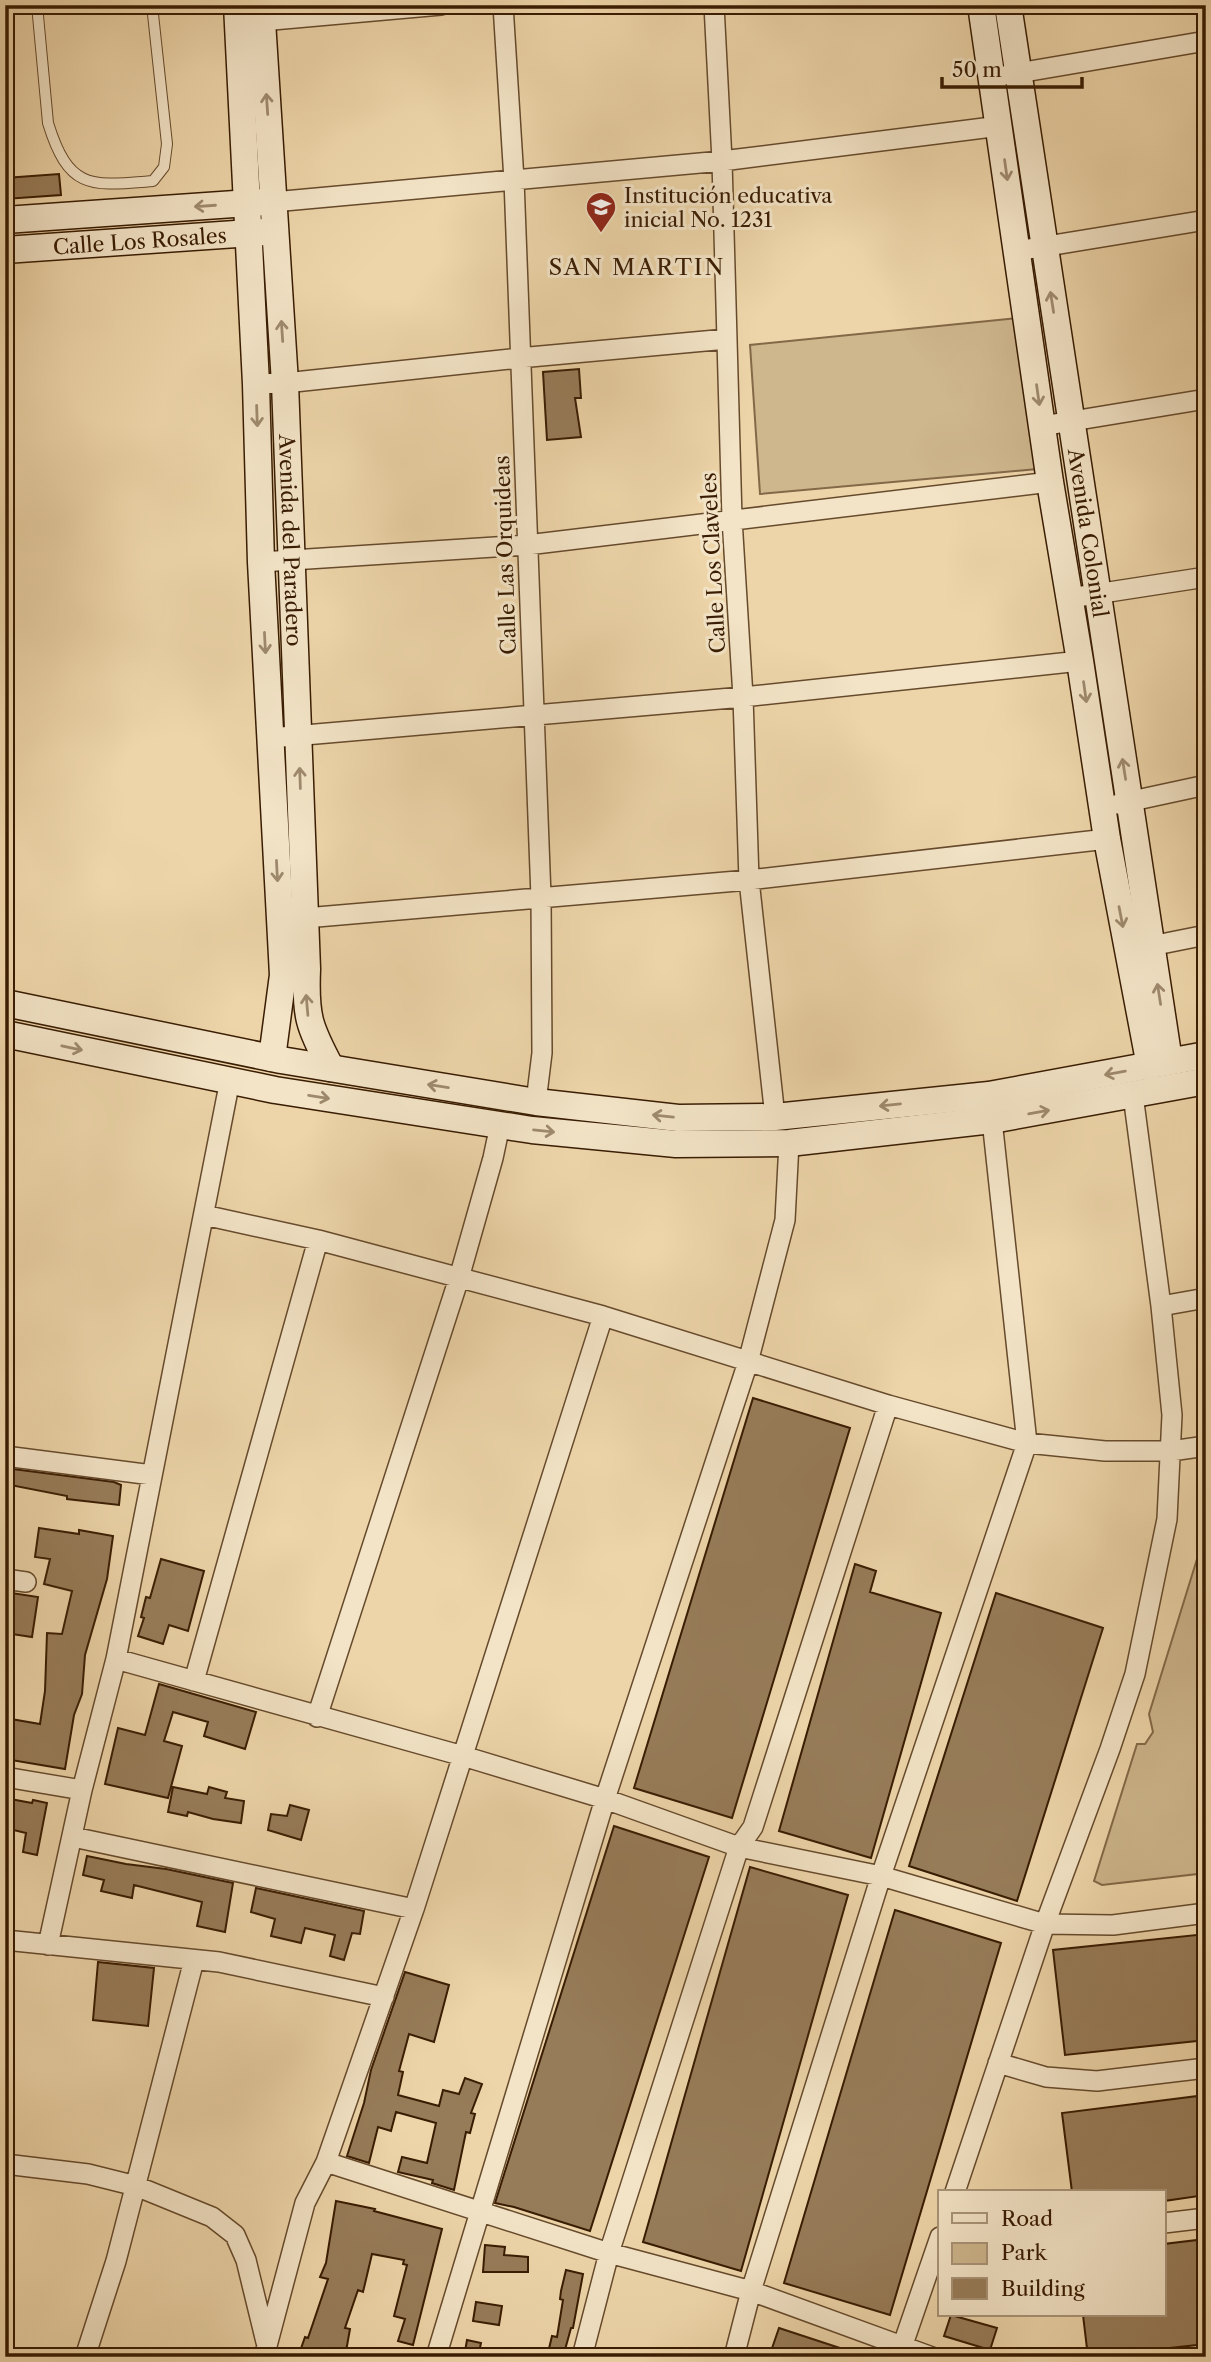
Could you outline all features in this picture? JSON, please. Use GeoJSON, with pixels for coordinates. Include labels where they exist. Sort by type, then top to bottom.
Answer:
{"type":"FeatureCollection","features":[{"type":"Feature","properties":{"kind":"street"},"geometry":{"type":"LineString","coordinates":[[250,14],[441,5]]}},
{"type":"Feature","properties":{"kind":"street","name":"Calle Las Orquideas"},"geometry":{"type":"LineString","coordinates":[[503,5],[514,180],[541,897],[542,1053],[536,1102]]}},
{"type":"Feature","properties":{"kind":"street","name":"Calle Los Claveles"},"geometry":{"type":"LineString","coordinates":[[714,5],[722,162],[732,519],[743,697],[750,880],[775,1117]]}},
{"type":"Feature","properties":{"kind":"street"},"geometry":{"type":"LineString","coordinates":[[981,5],[1005,75],[1000,126],[1050,482],[1107,839],[1159,1064]]}},
{"type":"Feature","properties":{"kind":"street","name":"Avenida Colonial"},"geometry":{"type":"LineString","coordinates":[[1007,5],[1005,75],[1044,246],[1151,946],[1159,1064]]}},
{"type":"Feature","properties":{"kind":"street","name":"Avenida del Paradero"},"geometry":{"type":"LineString","coordinates":[[250,14],[260,202],[249,233],[261,562],[283,975],[275,1090]]}},
{"type":"Feature","properties":{"kind":"street"},"geometry":{"type":"LineString","coordinates":[[1005,75],[1206,41]]}},
{"type":"Feature","properties":{"kind":"street"},"geometry":{"type":"LineString","coordinates":[[260,202],[722,162],[1000,126]]}},
{"type":"Feature","properties":{"kind":"street","name":"Avenida del Paradero"},"geometry":{"type":"LineString","coordinates":[[260,202],[275,232],[285,383],[307,969],[306,1007],[313,1035],[331,1068]]}},
{"type":"Feature","properties":{"kind":"street","name":"Calle Los Rosales"},"geometry":{"type":"LineString","coordinates":[[5,220],[260,202]]}},
{"type":"Feature","properties":{"kind":"street"},"geometry":{"type":"LineString","coordinates":[[1017,251],[1206,220]]}},
{"type":"Feature","properties":{"kind":"street","name":"Calle Los Rosales"},"geometry":{"type":"LineString","coordinates":[[5,250],[275,232]]}},
{"type":"Feature","properties":{"kind":"street"},"geometry":{"type":"LineString","coordinates":[[256,384],[727,339]]}},
{"type":"Feature","properties":{"kind":"street"},"geometry":{"type":"LineString","coordinates":[[1042,426],[1206,398]]}},
{"type":"Feature","properties":{"kind":"street"},"geometry":{"type":"LineString","coordinates":[[261,562],[527,545],[1050,482]]}},
{"type":"Feature","properties":{"kind":"street"},"geometry":{"type":"LineString","coordinates":[[1070,598],[1206,577]]}},
{"type":"Feature","properties":{"kind":"street"},"geometry":{"type":"LineString","coordinates":[[270,738],[743,697],[1080,660]]}},
{"type":"Feature","properties":{"kind":"street"},"geometry":{"type":"LineString","coordinates":[[1102,806],[1206,785]]}},
{"type":"Feature","properties":{"kind":"street"},"geometry":{"type":"LineString","coordinates":[[305,918],[750,880],[1107,839]]}},
{"type":"Feature","properties":{"kind":"street"},"geometry":{"type":"LineString","coordinates":[[1151,946],[1206,935]]}},
{"type":"Feature","properties":{"kind":"street"},"geometry":{"type":"LineString","coordinates":[[5,1003],[276,1059],[536,1102],[678,1118],[775,1117],[989,1095],[1206,1055]]}},
{"type":"Feature","properties":{"kind":"street"},"geometry":{"type":"LineString","coordinates":[[5,1034],[275,1090],[500,1125],[676,1144],[789,1143],[992,1121],[1206,1081]]}},
{"type":"Feature","properties":{"kind":"street"},"geometry":{"type":"LineString","coordinates":[[48,1945],[82,1790],[116,1659],[230,1080]]}},
{"type":"Feature","properties":{"kind":"street"},"geometry":{"type":"LineString","coordinates":[[956,2190],[1045,1924],[1135,1674],[1167,1519],[1172,1415],[1161,1306],[1133,1095]]}},
{"type":"Feature","properties":{"kind":"street"},"geometry":{"type":"LineString","coordinates":[[734,2357],[751,2291],[881,1876],[1027,1443],[992,1121]]}},
{"type":"Feature","properties":{"kind":"street"},"geometry":{"type":"LineString","coordinates":[[317,1717],[459,1278],[500,1125]]}},
{"type":"Feature","properties":{"kind":"street"},"geometry":{"type":"LineString","coordinates":[[436,2357],[605,1799],[748,1362],[785,1220],[789,1143]]}},
{"type":"Feature","properties":{"kind":"street"},"geometry":{"type":"LineString","coordinates":[[204,1215],[318,1240],[603,1316],[888,1405],[1027,1443],[1105,1451],[1171,1451],[1206,1446]]}},
{"type":"Feature","properties":{"kind":"street"},"geometry":{"type":"LineString","coordinates":[[194,1681],[318,1240]]}},
{"type":"Feature","properties":{"kind":"street"},"geometry":{"type":"LineString","coordinates":[[1161,1306],[1206,1298]]}},
{"type":"Feature","properties":{"kind":"street"},"geometry":{"type":"LineString","coordinates":[[265,2351],[305,2203],[326,2162],[414,1909],[603,1316]]}},
{"type":"Feature","properties":{"kind":"street"},"geometry":{"type":"LineString","coordinates":[[583,2357],[608,2253],[739,1847],[753,1827],[888,1405]]}},
{"type":"Feature","properties":{"kind":"street"},"geometry":{"type":"LineString","coordinates":[[5,1456],[152,1475]]}},
{"type":"Feature","properties":{"kind":"street"},"geometry":{"type":"LineString","coordinates":[[5,1578],[26,1582]]}},
{"type":"Feature","properties":{"kind":"street"},"geometry":{"type":"LineString","coordinates":[[116,1659],[463,1756],[605,1799],[739,1847],[881,1876],[1045,1924],[1113,1925],[1206,1913]]}},
{"type":"Feature","properties":{"kind":"street"},"geometry":{"type":"LineString","coordinates":[[5,1777],[82,1790]]}},
{"type":"Feature","properties":{"kind":"street"},"geometry":{"type":"LineString","coordinates":[[73,1837],[414,1909]]}},
{"type":"Feature","properties":{"kind":"street"},"geometry":{"type":"LineString","coordinates":[[5,1940],[219,1962],[384,1997]]}},
{"type":"Feature","properties":{"kind":"street"},"geometry":{"type":"LineString","coordinates":[[85,2357],[116,2261],[194,1960]]}},
{"type":"Feature","properties":{"kind":"street"},"geometry":{"type":"LineString","coordinates":[[998,2063],[1046,2077],[1097,2081],[1206,2068]]}},
{"type":"Feature","properties":{"kind":"street"},"geometry":{"type":"LineString","coordinates":[[326,2162],[608,2253],[751,2291],[900,2351],[932,2357]]}},
{"type":"Feature","properties":{"kind":"street"},"geometry":{"type":"LineString","coordinates":[[5,2164],[88,2174],[136,2186],[212,2217],[235,2235],[246,2260],[265,2351]]}},
{"type":"Feature","properties":{"kind":"street"},"geometry":{"type":"LineString","coordinates":[[1166,2223],[1206,2218]]}},
{"type":"Feature","properties":{"kind":"street"},"geometry":{"type":"LineString","coordinates":[[900,2351],[938,2244]]}},
{"type":"Feature","properties":{"kind":"lane"},"geometry":{"type":"LineString","coordinates":[[37,5],[48,123],[54,141],[65,164],[79,178],[103,185],[153,181],[164,167],[167,144],[152,5]]}},
{"type":"Feature","properties":{"kind":"green space"},"geometry":{"type":"Polygon","coordinates":[[[1018,318],[1037,469],[760,494],[750,345],[1018,318]]]}},
{"type":"Feature","properties":{"kind":"green space"},"geometry":{"type":"Polygon","coordinates":[[[1206,1530],[1206,1873],[1102,1885],[1094,1881],[1137,1744],[1145,1744],[1153,1732],[1149,1714],[1206,1530]]]}},
{"type":"Feature","properties":{"kind":"building"},"geometry":{"type":"Polygon","coordinates":[[[59,174],[61,195],[5,199],[5,178],[59,174]]]}},
{"type":"Feature","properties":{"kind":"building"},"geometry":{"type":"Polygon","coordinates":[[[579,369],[581,398],[575,398],[581,437],[547,440],[543,372],[579,369]]]}},
{"type":"Feature","properties":{"kind":"building"},"geometry":{"type":"Polygon","coordinates":[[[753,1398],[850,1428],[732,1818],[634,1788],[753,1398]]]}},
{"type":"Feature","properties":{"kind":"building"},"geometry":{"type":"Polygon","coordinates":[[[5,1468],[114,1482],[121,1485],[119,1505],[67,1499],[67,1496],[5,1484],[5,1468]]]}},
{"type":"Feature","properties":{"kind":"building"},"geometry":{"type":"Polygon","coordinates":[[[39,1528],[79,1534],[79,1530],[113,1536],[107,1579],[85,1655],[82,1694],[74,1715],[65,1769],[5,1759],[5,1718],[40,1724],[45,1691],[47,1633],[62,1634],[72,1591],[44,1584],[50,1559],[35,1557],[39,1528]]]}},
{"type":"Feature","properties":{"kind":"building"},"geometry":{"type":"Polygon","coordinates":[[[161,1559],[204,1571],[188,1631],[169,1625],[163,1644],[138,1636],[144,1618],[141,1617],[146,1597],[150,1598],[161,1559]]]}},
{"type":"Feature","properties":{"kind":"building"},"geometry":{"type":"Polygon","coordinates":[[[855,1564],[876,1571],[870,1592],[941,1613],[871,1858],[779,1831],[855,1564]]]}},
{"type":"Feature","properties":{"kind":"building"},"geometry":{"type":"Polygon","coordinates":[[[5,1592],[38,1597],[32,1637],[5,1633],[5,1592]]]}},
{"type":"Feature","properties":{"kind":"building"},"geometry":{"type":"Polygon","coordinates":[[[996,1593],[1103,1628],[1017,1901],[909,1866],[996,1593]]]}},
{"type":"Feature","properties":{"kind":"building"},"geometry":{"type":"Polygon","coordinates":[[[159,1684],[256,1712],[245,1749],[204,1736],[208,1722],[173,1712],[164,1741],[182,1746],[168,1798],[105,1784],[118,1728],[145,1735],[159,1684]]]}},
{"type":"Feature","properties":{"kind":"building"},"geometry":{"type":"Polygon","coordinates":[[[173,1787],[207,1794],[209,1787],[227,1792],[225,1798],[244,1801],[241,1823],[188,1812],[187,1816],[168,1812],[173,1787]]]}},
{"type":"Feature","properties":{"kind":"building"},"geometry":{"type":"Polygon","coordinates":[[[5,1798],[47,1803],[37,1855],[23,1852],[26,1833],[5,1828],[5,1798]]]}},
{"type":"Feature","properties":{"kind":"building"},"geometry":{"type":"Polygon","coordinates":[[[290,1805],[309,1810],[301,1840],[268,1830],[271,1814],[287,1816],[290,1805]]]}},
{"type":"Feature","properties":{"kind":"building"},"geometry":{"type":"Polygon","coordinates":[[[614,1826],[709,1857],[590,2231],[495,2203],[614,1826]]]}},
{"type":"Feature","properties":{"kind":"building"},"geometry":{"type":"Polygon","coordinates":[[[87,1856],[233,1883],[225,1932],[197,1926],[202,1902],[134,1885],[132,1898],[101,1891],[104,1880],[83,1875],[87,1856]]]}},
{"type":"Feature","properties":{"kind":"building"},"geometry":{"type":"Polygon","coordinates":[[[750,1867],[848,1895],[741,2271],[643,2242],[750,1867]]]}},
{"type":"Feature","properties":{"kind":"building"},"geometry":{"type":"Polygon","coordinates":[[[256,1888],[364,1911],[360,1934],[352,1933],[344,1960],[330,1956],[335,1935],[305,1928],[301,1943],[271,1936],[275,1919],[251,1912],[256,1888]]]}},
{"type":"Feature","properties":{"kind":"building"},"geometry":{"type":"Polygon","coordinates":[[[895,1910],[1001,1943],[890,2315],[784,2283],[895,1910]]]}},
{"type":"Feature","properties":{"kind":"building"},"geometry":{"type":"Polygon","coordinates":[[[1206,1934],[1206,2040],[1065,2055],[1053,1950],[1206,1934]]]}},
{"type":"Feature","properties":{"kind":"building"},"geometry":{"type":"Polygon","coordinates":[[[98,1962],[154,1968],[148,2026],[93,2020],[98,1962]]]}},
{"type":"Feature","properties":{"kind":"building"},"geometry":{"type":"Polygon","coordinates":[[[405,1972],[449,1985],[434,2042],[409,2034],[399,2071],[403,2072],[398,2095],[439,2106],[443,2090],[459,2094],[465,2078],[482,2084],[471,2113],[475,2114],[470,2133],[466,2132],[454,2190],[432,2183],[433,2180],[398,2172],[402,2157],[427,2163],[436,2123],[396,2112],[391,2131],[378,2127],[369,2163],[347,2156],[364,2103],[371,2070],[405,1972]]]}},
{"type":"Feature","properties":{"kind":"building"},"geometry":{"type":"Polygon","coordinates":[[[1206,2095],[1206,2195],[1166,2201],[1166,2190],[1072,2190],[1062,2113],[1206,2095]]]}},
{"type":"Feature","properties":{"kind":"building"},"geometry":{"type":"Polygon","coordinates":[[[336,2201],[375,2209],[374,2211],[442,2229],[413,2345],[398,2341],[405,2319],[394,2316],[407,2265],[403,2264],[404,2260],[372,2254],[363,2292],[358,2290],[345,2328],[350,2329],[345,2357],[298,2357],[305,2337],[308,2338],[328,2279],[320,2277],[326,2263],[336,2201]]]}},
{"type":"Feature","properties":{"kind":"building"},"geometry":{"type":"Polygon","coordinates":[[[1206,2239],[1206,2344],[1088,2357],[1083,2316],[1166,2316],[1166,2244],[1206,2239]]]}},
{"type":"Feature","properties":{"kind":"building"},"geometry":{"type":"Polygon","coordinates":[[[485,2245],[505,2247],[504,2255],[528,2257],[528,2272],[483,2272],[485,2245]]]}},
{"type":"Feature","properties":{"kind":"building"},"geometry":{"type":"Polygon","coordinates":[[[566,2270],[583,2274],[573,2328],[563,2357],[547,2357],[552,2336],[557,2337],[563,2300],[560,2299],[561,2291],[566,2270]]]}},
{"type":"Feature","properties":{"kind":"building"},"geometry":{"type":"Polygon","coordinates":[[[476,2302],[502,2306],[499,2325],[473,2321],[476,2302]]]}},
{"type":"Feature","properties":{"kind":"building"},"geometry":{"type":"Polygon","coordinates":[[[951,2316],[997,2328],[990,2350],[944,2336],[951,2316]]]}},
{"type":"Feature","properties":{"kind":"building"},"geometry":{"type":"Polygon","coordinates":[[[779,2328],[858,2354],[857,2357],[769,2357],[779,2328]]]}},
{"type":"Feature","properties":{"kind":"building"},"geometry":{"type":"Polygon","coordinates":[[[467,2340],[481,2343],[478,2357],[464,2357],[467,2340]]]}},
{"type":"Feature","properties":{"kind":"place","name":"Institución educativa inicial No. 1231"},"geometry":{"type":"Point","coordinates":[601,234]}},
{"type":"Feature","properties":{"kind":"district","name":"SAN MARTIN"},"geometry":{"type":"Point","coordinates":[637,267]}}]}
